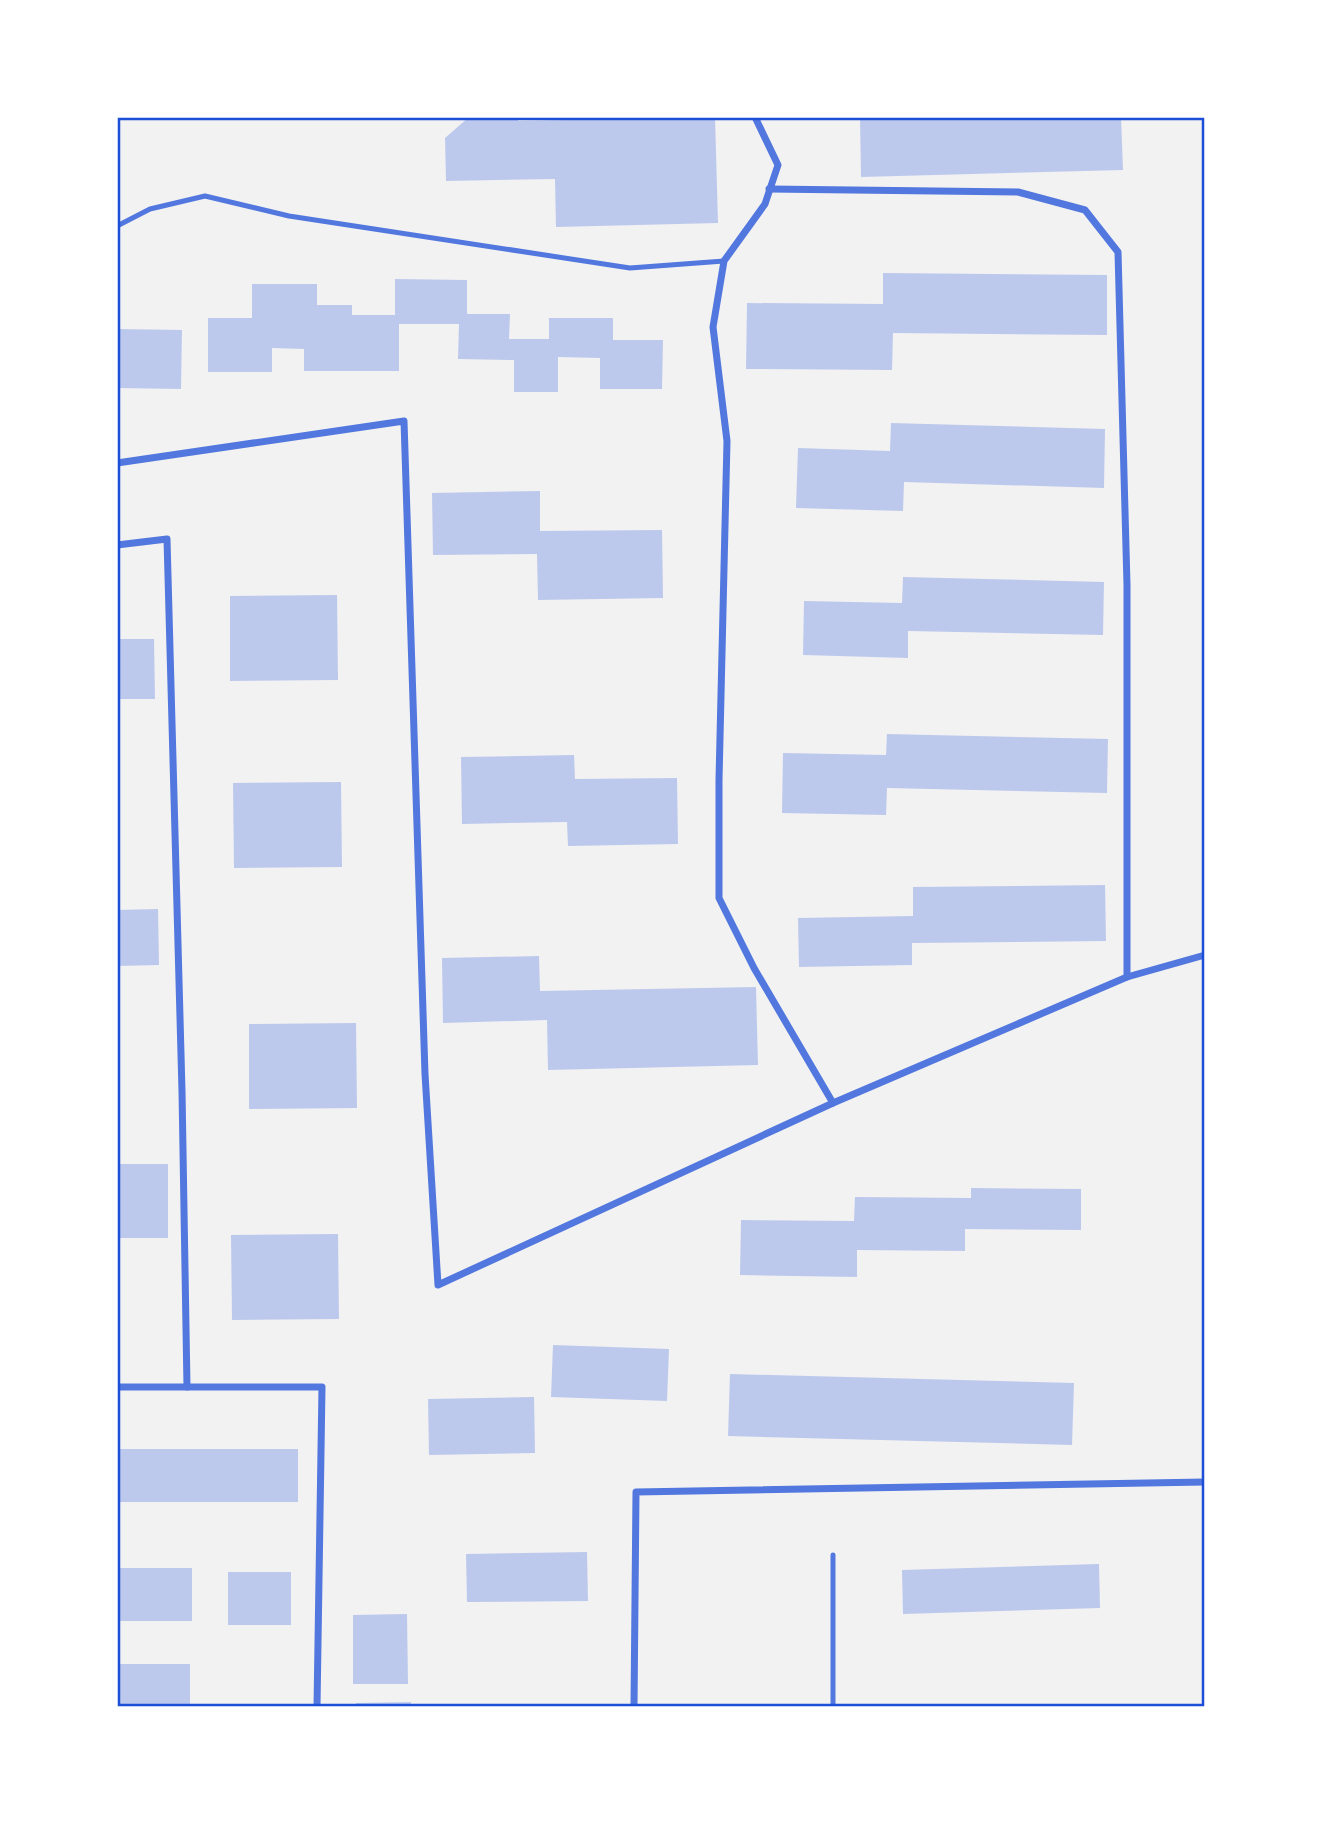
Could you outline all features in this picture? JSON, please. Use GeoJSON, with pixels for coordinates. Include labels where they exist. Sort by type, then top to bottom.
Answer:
{"type":"FeatureCollection","features":[{"type":"Feature","properties":{"kind":"street"},"geometry":{"type":"LineString","coordinates":[[755,117],[778,165],[765,204],[724,261],[713,327],[727,440],[719,898],[754,968],[833,1103]]}},
{"type":"Feature","properties":{"kind":"street"},"geometry":{"type":"LineString","coordinates":[[769,190],[1018,192],[1085,210],[1118,252],[1127,585],[1127,977]]}},
{"type":"Feature","properties":{"kind":"street"},"geometry":{"type":"LineString","coordinates":[[117,463],[404,421],[425,1074],[438,1285],[833,1103],[1127,977],[1205,955]]}},
{"type":"Feature","properties":{"kind":"street"},"geometry":{"type":"LineString","coordinates":[[117,545],[167,539],[187,1387]]}},
{"type":"Feature","properties":{"kind":"street"},"geometry":{"type":"LineString","coordinates":[[117,1387],[322,1387],[317,1707]]}},
{"type":"Feature","properties":{"kind":"street"},"geometry":{"type":"LineString","coordinates":[[634,1707],[636,1492],[1205,1482]]}},
{"type":"Feature","properties":{"kind":"lane"},"geometry":{"type":"LineString","coordinates":[[117,226],[150,209],[205,196],[289,216],[630,268],[724,261]]}},
{"type":"Feature","properties":{"kind":"lane"},"geometry":{"type":"LineString","coordinates":[[833,1555],[833,1707]]}},
{"type":"Feature","properties":{"kind":"building"},"geometry":{"type":"Polygon","coordinates":[[[469,117],[518,117],[518,121],[566,120],[566,117],[715,117],[718,223],[556,227],[555,179],[446,181],[445,138],[469,117]]]}},
{"type":"Feature","properties":{"kind":"building"},"geometry":{"type":"Polygon","coordinates":[[[860,117],[1121,117],[1123,170],[861,177],[860,117]]]}},
{"type":"Feature","properties":{"kind":"building"},"geometry":{"type":"Polygon","coordinates":[[[883,273],[1107,275],[1107,335],[893,333],[892,370],[746,369],[747,303],[883,304],[883,273]]]}},
{"type":"Feature","properties":{"kind":"building"},"geometry":{"type":"Polygon","coordinates":[[[395,279],[467,280],[467,314],[510,314],[509,339],[549,339],[549,318],[613,318],[613,340],[663,340],[662,389],[600,389],[600,358],[558,357],[558,392],[514,392],[514,360],[458,359],[459,324],[399,324],[399,371],[304,371],[304,349],[272,348],[272,372],[208,372],[208,318],[252,318],[252,284],[317,284],[317,305],[352,305],[352,315],[395,315],[395,279]]]}},
{"type":"Feature","properties":{"kind":"building"},"geometry":{"type":"Polygon","coordinates":[[[117,329],[182,330],[181,389],[117,388],[117,329]]]}},
{"type":"Feature","properties":{"kind":"building"},"geometry":{"type":"Polygon","coordinates":[[[891,423],[1105,429],[1104,488],[904,482],[903,511],[796,508],[798,448],[890,451],[891,423]]]}},
{"type":"Feature","properties":{"kind":"building"},"geometry":{"type":"Polygon","coordinates":[[[540,491],[540,531],[662,530],[663,598],[538,600],[537,554],[433,555],[432,493],[540,491]]]}},
{"type":"Feature","properties":{"kind":"building"},"geometry":{"type":"Polygon","coordinates":[[[903,577],[1104,582],[1103,635],[908,631],[908,658],[803,655],[804,601],[902,603],[903,577]]]}},
{"type":"Feature","properties":{"kind":"building"},"geometry":{"type":"Polygon","coordinates":[[[337,595],[338,680],[230,681],[230,596],[337,595]]]}},
{"type":"Feature","properties":{"kind":"building"},"geometry":{"type":"Polygon","coordinates":[[[117,639],[154,639],[155,699],[117,699],[117,639]]]}},
{"type":"Feature","properties":{"kind":"building"},"geometry":{"type":"Polygon","coordinates":[[[887,734],[1108,739],[1107,793],[887,788],[886,815],[782,813],[783,753],[886,755],[887,734]]]}},
{"type":"Feature","properties":{"kind":"building"},"geometry":{"type":"Polygon","coordinates":[[[574,755],[575,779],[677,778],[678,844],[568,846],[567,822],[462,824],[461,757],[574,755]]]}},
{"type":"Feature","properties":{"kind":"building"},"geometry":{"type":"Polygon","coordinates":[[[341,782],[342,867],[234,868],[233,783],[341,782]]]}},
{"type":"Feature","properties":{"kind":"building"},"geometry":{"type":"Polygon","coordinates":[[[1105,885],[1106,941],[912,943],[912,965],[799,967],[798,918],[913,916],[913,887],[1105,885]]]}},
{"type":"Feature","properties":{"kind":"building"},"geometry":{"type":"Polygon","coordinates":[[[158,909],[159,965],[117,966],[117,910],[158,909]]]}},
{"type":"Feature","properties":{"kind":"building"},"geometry":{"type":"Polygon","coordinates":[[[539,956],[540,991],[756,987],[758,1065],[548,1070],[547,1020],[443,1023],[442,958],[539,956]]]}},
{"type":"Feature","properties":{"kind":"building"},"geometry":{"type":"Polygon","coordinates":[[[356,1023],[357,1108],[249,1109],[249,1024],[356,1023]]]}},
{"type":"Feature","properties":{"kind":"building"},"geometry":{"type":"Polygon","coordinates":[[[117,1164],[168,1164],[168,1238],[117,1238],[117,1164]]]}},
{"type":"Feature","properties":{"kind":"building"},"geometry":{"type":"Polygon","coordinates":[[[971,1188],[1081,1189],[1081,1230],[965,1229],[965,1251],[857,1250],[857,1277],[740,1275],[741,1220],[854,1221],[855,1197],[971,1198],[971,1188]]]}},
{"type":"Feature","properties":{"kind":"building"},"geometry":{"type":"Polygon","coordinates":[[[338,1234],[339,1319],[232,1320],[231,1235],[338,1234]]]}},
{"type":"Feature","properties":{"kind":"building"},"geometry":{"type":"Polygon","coordinates":[[[553,1345],[669,1349],[667,1401],[551,1397],[553,1345]]]}},
{"type":"Feature","properties":{"kind":"building"},"geometry":{"type":"Polygon","coordinates":[[[730,1374],[1074,1383],[1072,1445],[728,1436],[730,1374]]]}},
{"type":"Feature","properties":{"kind":"building"},"geometry":{"type":"Polygon","coordinates":[[[534,1397],[535,1453],[429,1455],[428,1399],[534,1397]]]}},
{"type":"Feature","properties":{"kind":"building"},"geometry":{"type":"Polygon","coordinates":[[[117,1449],[298,1449],[298,1502],[117,1502],[117,1449]]]}},
{"type":"Feature","properties":{"kind":"building"},"geometry":{"type":"Polygon","coordinates":[[[587,1552],[588,1601],[467,1602],[466,1554],[587,1552]]]}},
{"type":"Feature","properties":{"kind":"building"},"geometry":{"type":"Polygon","coordinates":[[[1099,1564],[1100,1608],[903,1614],[902,1570],[1099,1564]]]}},
{"type":"Feature","properties":{"kind":"building"},"geometry":{"type":"Polygon","coordinates":[[[117,1568],[192,1568],[192,1621],[117,1621],[117,1568]]]}},
{"type":"Feature","properties":{"kind":"building"},"geometry":{"type":"Polygon","coordinates":[[[228,1572],[291,1572],[291,1625],[228,1625],[228,1572]]]}},
{"type":"Feature","properties":{"kind":"building"},"geometry":{"type":"Polygon","coordinates":[[[407,1614],[408,1684],[353,1684],[353,1615],[407,1614]]]}},
{"type":"Feature","properties":{"kind":"building"},"geometry":{"type":"Polygon","coordinates":[[[117,1664],[190,1664],[190,1707],[117,1707],[117,1664]]]}},
{"type":"Feature","properties":{"kind":"building"},"geometry":{"type":"Polygon","coordinates":[[[411,1702],[411,1707],[356,1707],[356,1703],[411,1702]]]}}]}
